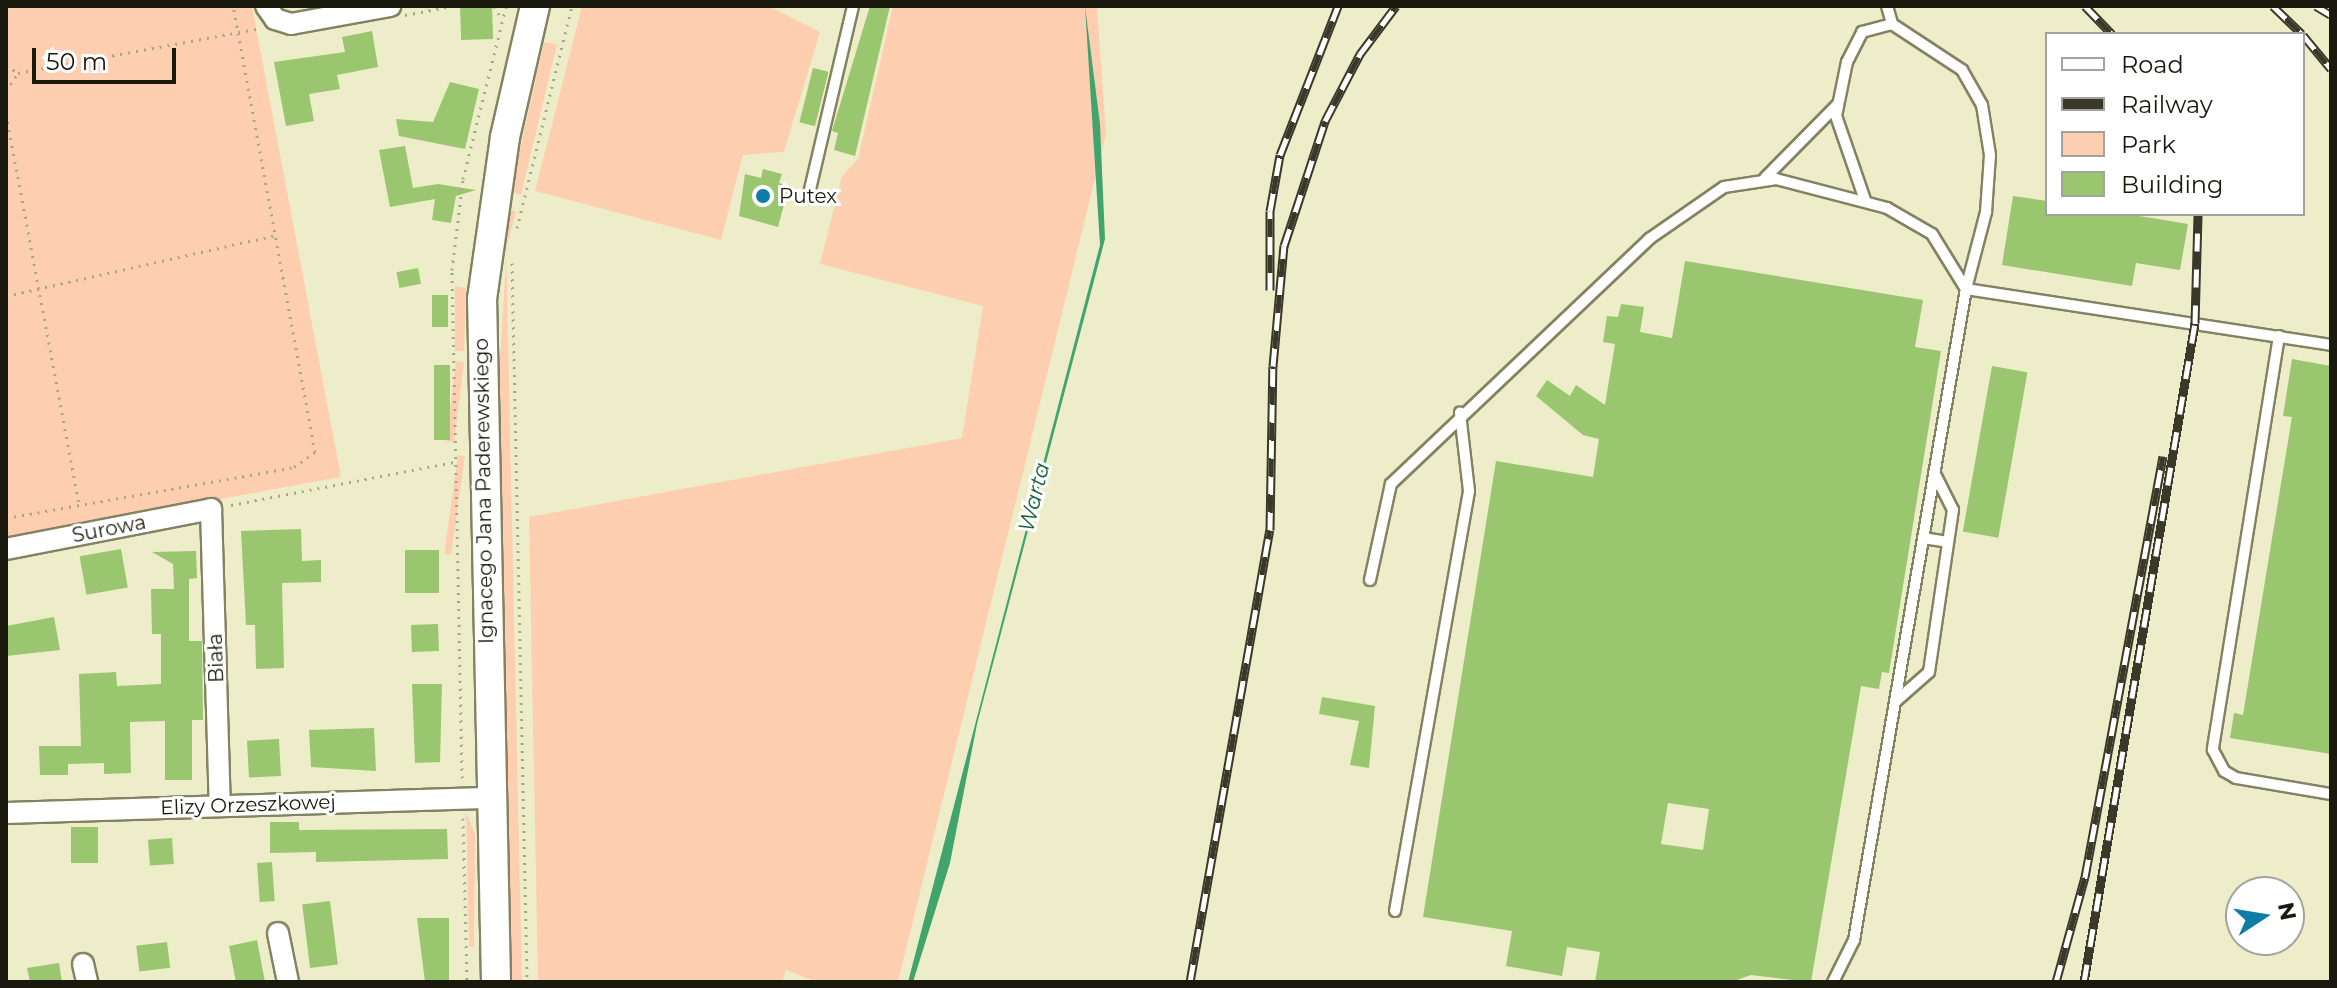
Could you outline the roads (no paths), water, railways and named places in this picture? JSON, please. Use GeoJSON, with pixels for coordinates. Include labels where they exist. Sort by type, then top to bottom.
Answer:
{"type":"FeatureCollection","features":[{"type":"Feature","properties":{"kind":"main road","name":"Ignacego Jana Paderewskiego"},"geometry":{"type":"LineString","coordinates":[[496,982],[482,299],[505,137],[535,6]]}},
{"type":"Feature","properties":{"kind":"street"},"geometry":{"type":"LineString","coordinates":[[266,6],[275,19],[291,24],[390,6]]}},
{"type":"Feature","properties":{"kind":"street","name":"Surowa"},"geometry":{"type":"LineString","coordinates":[[6,549],[211,509]]}},
{"type":"Feature","properties":{"kind":"street","name":"Biała"},"geometry":{"type":"LineString","coordinates":[[211,509],[220,806]]}},
{"type":"Feature","properties":{"kind":"street","name":"Elizy Orzeszkowej"},"geometry":{"type":"LineString","coordinates":[[6,813],[490,798]]}},
{"type":"Feature","properties":{"kind":"street"},"geometry":{"type":"LineString","coordinates":[[278,933],[288,982]]}},
{"type":"Feature","properties":{"kind":"lane"},"geometry":{"type":"LineString","coordinates":[[808,198],[853,6]]}},
{"type":"Feature","properties":{"kind":"lane"},"geometry":{"type":"LineString","coordinates":[[1833,982],[1854,940],[1966,289],[1986,212],[1990,155],[1982,105],[1962,70],[1892,24],[1887,6]]}},
{"type":"Feature","properties":{"kind":"lane"},"geometry":{"type":"LineString","coordinates":[[1865,200],[1836,116],[1847,62],[1862,32],[1892,24]]}},
{"type":"Feature","properties":{"kind":"lane"},"geometry":{"type":"LineString","coordinates":[[1765,178],[1839,102]]}},
{"type":"Feature","properties":{"kind":"lane"},"geometry":{"type":"LineString","coordinates":[[1370,580],[1385,493],[1460,413],[1681,212],[1724,187],[1765,178],[1865,200],[1932,234],[1966,289],[2331,345]]}},
{"type":"Feature","properties":{"kind":"lane"},"geometry":{"type":"LineString","coordinates":[[2279,336],[2213,750],[2224,771],[2236,778],[2331,794]]}},
{"type":"Feature","properties":{"kind":"lane"},"geometry":{"type":"LineString","coordinates":[[1395,911],[1469,491],[1460,413]]}},
{"type":"Feature","properties":{"kind":"lane"},"geometry":{"type":"LineString","coordinates":[[1895,702],[1929,672],[1953,510],[1934,472]]}},
{"type":"Feature","properties":{"kind":"lane"},"geometry":{"type":"LineString","coordinates":[[1923,538],[1948,542]]}},
{"type":"Feature","properties":{"kind":"railway"},"geometry":{"type":"LineString","coordinates":[[1270,290],[1270,211],[1280,155],[1338,6]]}},
{"type":"Feature","properties":{"kind":"railway"},"geometry":{"type":"LineString","coordinates":[[1190,982],[1270,530],[1273,366],[1284,246],[1325,121],[1360,54],[1396,6]]}},
{"type":"Feature","properties":{"kind":"railway"},"geometry":{"type":"LineString","coordinates":[[2085,6],[2110,32]]}},
{"type":"Feature","properties":{"kind":"railway"},"geometry":{"type":"LineString","coordinates":[[2273,6],[2300,32]]}},
{"type":"Feature","properties":{"kind":"railway"},"geometry":{"type":"LineString","coordinates":[[2316,6],[2331,15]]}},
{"type":"Feature","properties":{"kind":"railway"},"geometry":{"type":"LineString","coordinates":[[2305,37],[2331,69]]}},
{"type":"Feature","properties":{"kind":"railway"},"geometry":{"type":"LineString","coordinates":[[2084,982],[2195,323],[2198,216]]}},
{"type":"Feature","properties":{"kind":"railway"},"geometry":{"type":"LineString","coordinates":[[2056,982],[2085,877],[2163,456]]}},
{"type":"Feature","properties":{"kind":"place","name":"Putex"},"geometry":{"type":"Point","coordinates":[763,196]}},
{"type":"Feature","properties":{"kind":"water label","name":"Warta"},"geometry":{"type":"Point","coordinates":[1034,497]}}]}
